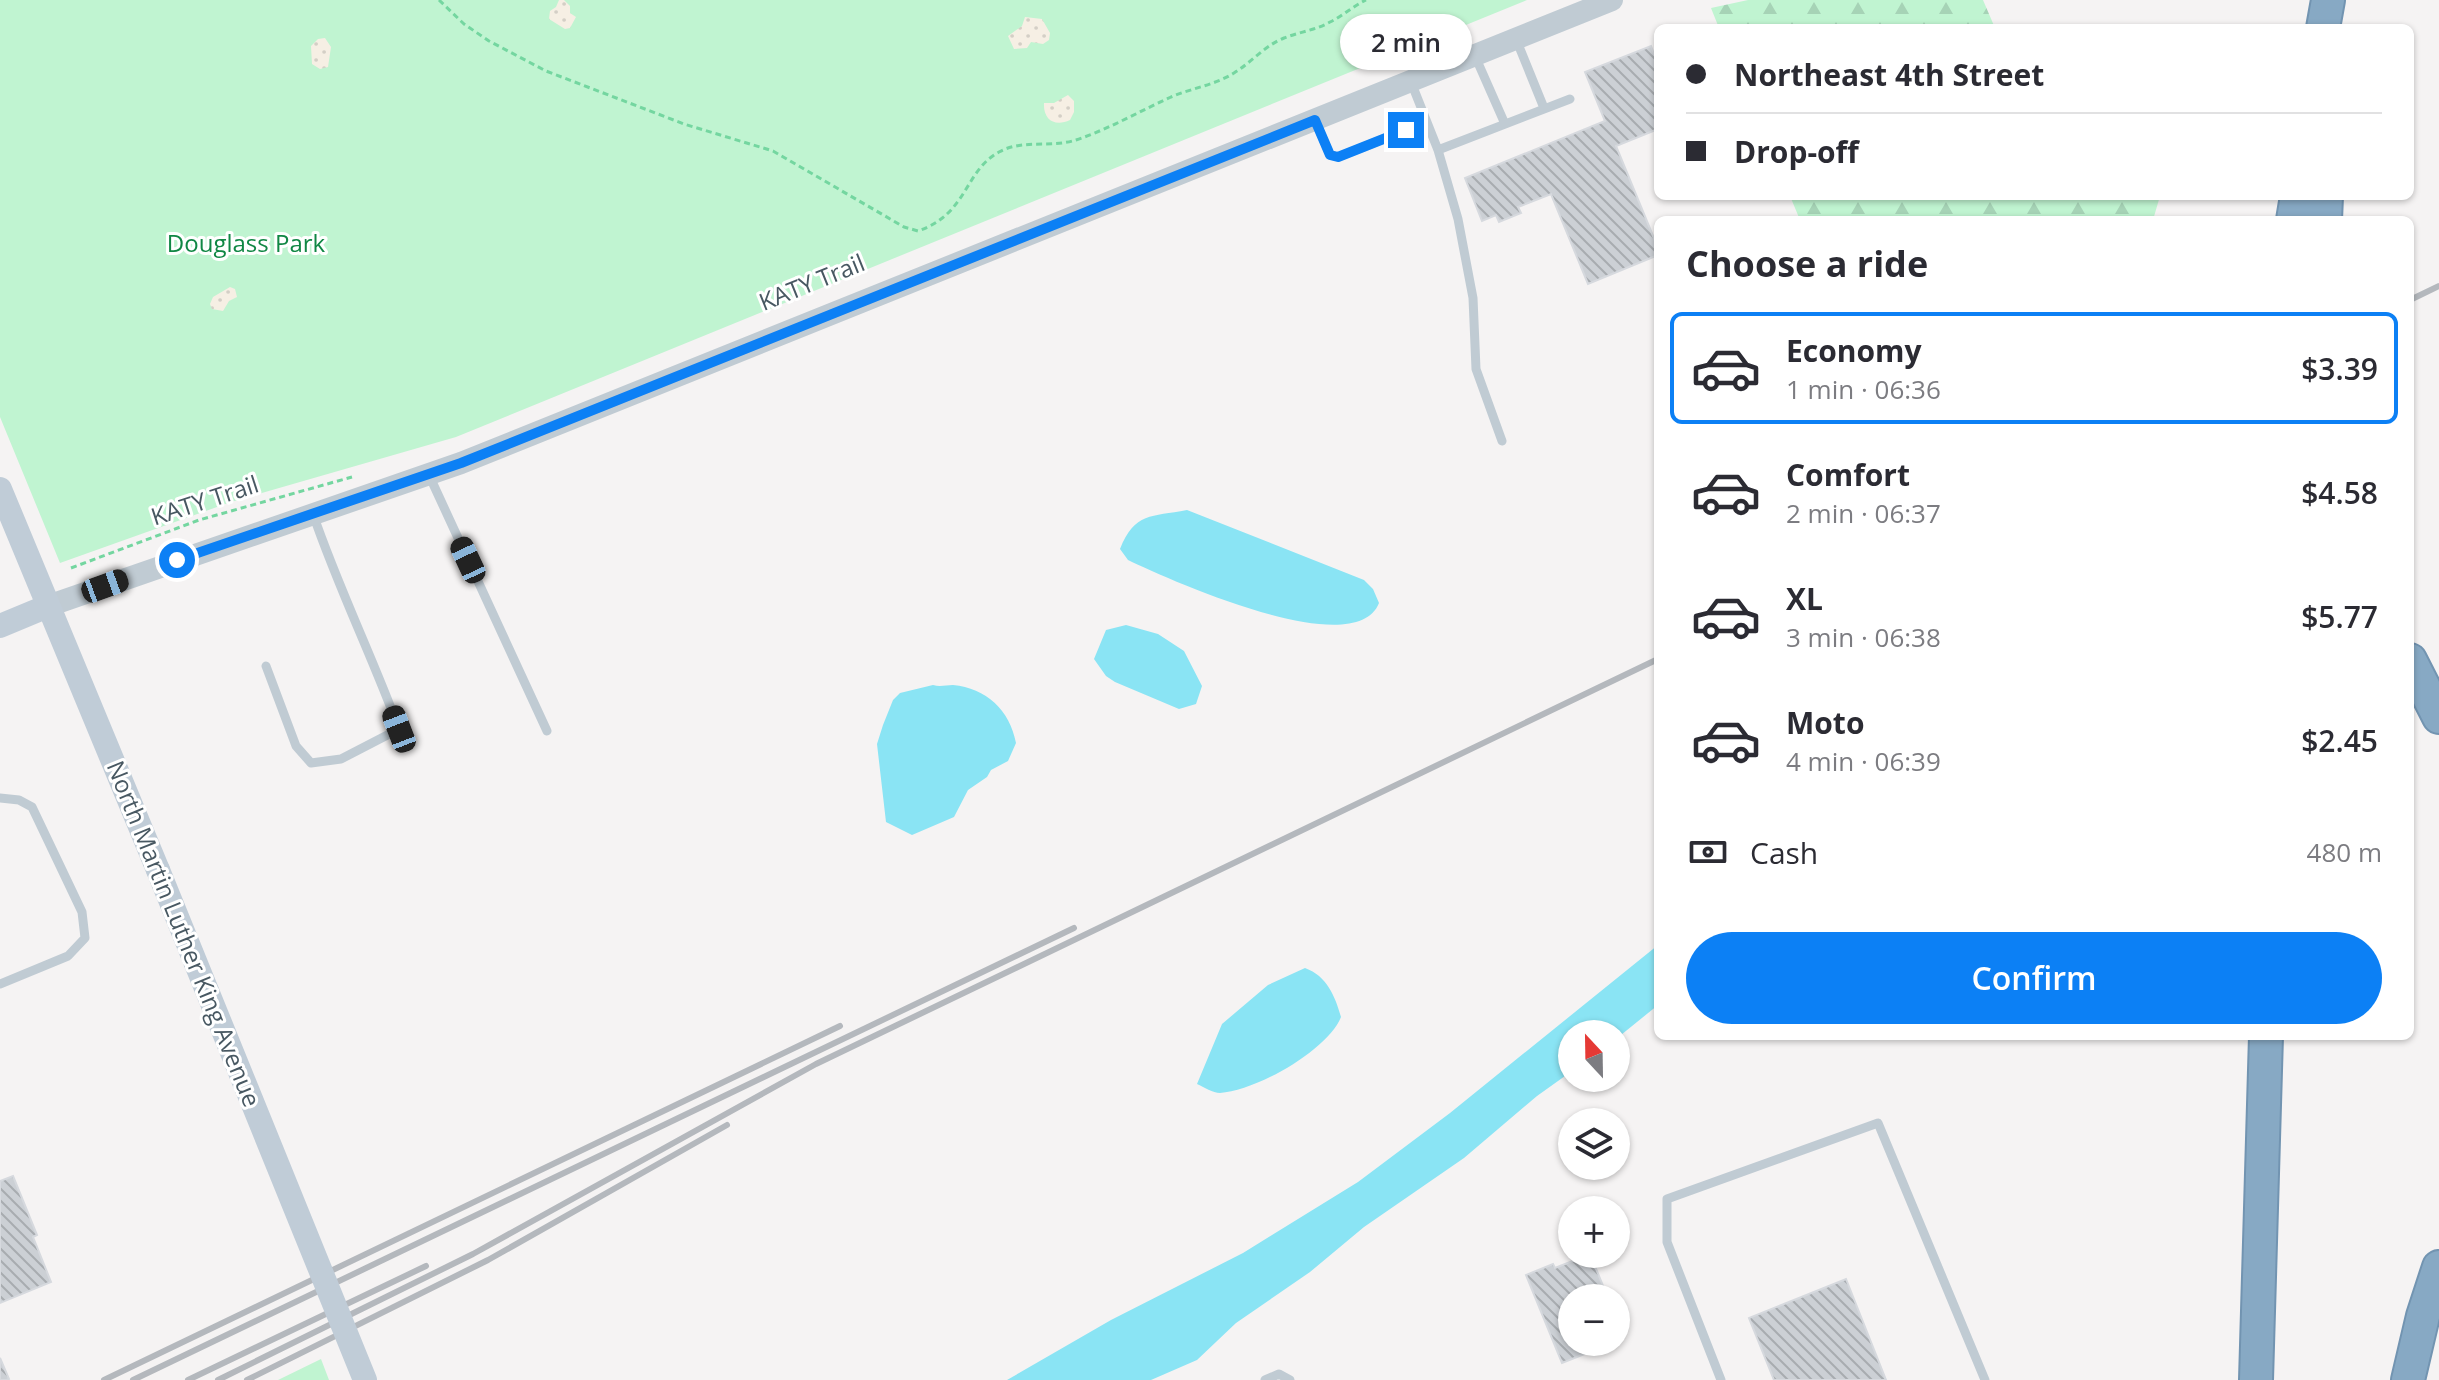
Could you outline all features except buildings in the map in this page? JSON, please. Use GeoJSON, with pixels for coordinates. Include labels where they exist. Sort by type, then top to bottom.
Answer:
{"type":"FeatureCollection","features":[{"type":"Feature","properties":{"kind":"highway"},"geometry":{"type":"LineString","coordinates":[[2324,24],[2328,0]]}},
{"type":"Feature","properties":{"kind":"highway"},"geometry":{"type":"LineString","coordinates":[[2335,24],[2337,0]]}},
{"type":"Feature","properties":{"kind":"highway"},"geometry":{"type":"LineString","coordinates":[[2414,668],[2439,717]]}},
{"type":"Feature","properties":{"kind":"highway"},"geometry":{"type":"LineString","coordinates":[[2256,1380],[2266,1040]]}},
{"type":"Feature","properties":{"kind":"highway"},"geometry":{"type":"LineString","coordinates":[[2408,1380],[2423,1316],[2439,1267]]}},
{"type":"Feature","properties":{"kind":"main road","name":"North Martin Luther King Avenue"},"geometry":{"type":"LineString","coordinates":[[0,489],[365,1380]]}},
{"type":"Feature","properties":{"kind":"main road"},"geometry":{"type":"LineString","coordinates":[[0,626],[48,606]]}},
{"type":"Feature","properties":{"kind":"street"},"geometry":{"type":"LineString","coordinates":[[48,606],[429,475],[654,388],[1612,0]]}},
{"type":"Feature","properties":{"kind":"lane"},"geometry":{"type":"LineString","coordinates":[[1516,39],[1544,108]]}},
{"type":"Feature","properties":{"kind":"lane"},"geometry":{"type":"LineString","coordinates":[[1475,56],[1505,124]]}},
{"type":"Feature","properties":{"kind":"lane"},"geometry":{"type":"LineString","coordinates":[[1411,82],[1438,150],[1458,219],[1473,298],[1476,369],[1502,441]]}},
{"type":"Feature","properties":{"kind":"lane"},"geometry":{"type":"LineString","coordinates":[[1438,150],[1570,99]]}},
{"type":"Feature","properties":{"kind":"lane"},"geometry":{"type":"LineString","coordinates":[[1315,120],[1330,155],[1338,157],[1406,130]]}},
{"type":"Feature","properties":{"kind":"lane"},"geometry":{"type":"LineString","coordinates":[[429,475],[547,731]]}},
{"type":"Feature","properties":{"kind":"lane"},"geometry":{"type":"LineString","coordinates":[[266,666],[296,746],[311,763],[341,759],[399,729],[370,651],[329,562],[313,514]]}},
{"type":"Feature","properties":{"kind":"lane"},"geometry":{"type":"LineString","coordinates":[[0,798],[19,800],[32,807],[82,912],[85,938],[68,956],[0,984]]}},
{"type":"Feature","properties":{"kind":"lane"},"geometry":{"type":"LineString","coordinates":[[1721,1380],[1667,1242],[1667,1199],[1878,1123],[1985,1380]]}},
{"type":"Feature","properties":{"kind":"lane"},"geometry":{"type":"LineString","coordinates":[[1265,1380],[1279,1374],[1290,1380]]}},
{"type":"Feature","properties":{"kind":"path"},"geometry":{"type":"LineString","coordinates":[[439,0],[464,24],[489,41],[546,71],[684,124],[773,151],[904,227],[918,231],[939,222],[951,212],[988,159],[1000,151],[1028,144],[1050,146],[1077,140],[1234,73],[1260,51],[1283,38],[1334,21],[1366,0]]}},
{"type":"Feature","properties":{"kind":"path","name":"KATY Trail"},"geometry":{"type":"LineString","coordinates":[[71,568],[199,520],[365,474]]}},
{"type":"Feature","properties":{"kind":"green space","name":"Douglass Park"},"geometry":{"type":"Polygon","coordinates":[[[0,0],[1527,0],[456,437],[231,502],[60,563],[0,417],[0,0]]]}},
{"type":"Feature","properties":{"kind":"green space"},"geometry":{"type":"Polygon","coordinates":[[[1748,0],[1983,0],[1993,24],[1717,24],[1711,8],[1748,0]]]}},
{"type":"Feature","properties":{"kind":"green space"},"geometry":{"type":"Polygon","coordinates":[[[1792,200],[2159,200],[2154,216],[1798,216],[1792,200]]]}},
{"type":"Feature","properties":{"kind":"green space"},"geometry":{"type":"Polygon","coordinates":[[[321,1359],[329,1380],[278,1380],[321,1359]]]}},
{"type":"Feature","properties":{"kind":"sand"},"geometry":{"type":"Polygon","coordinates":[[[559,0],[570,6],[570,13],[576,17],[570,28],[565,29],[549,19],[550,11],[559,0]]]}},
{"type":"Feature","properties":{"kind":"sand"},"geometry":{"type":"Polygon","coordinates":[[[1025,17],[1042,19],[1050,33],[1049,40],[1043,44],[1031,42],[1027,48],[1014,49],[1008,36],[1022,26],[1025,17]]]}},
{"type":"Feature","properties":{"kind":"sand"},"geometry":{"type":"Polygon","coordinates":[[[325,38],[331,47],[328,67],[320,69],[312,64],[311,46],[318,39],[325,38]]]}},
{"type":"Feature","properties":{"kind":"sand"},"geometry":{"type":"Polygon","coordinates":[[[1068,95],[1074,101],[1070,120],[1059,123],[1048,118],[1044,103],[1054,103],[1068,95]]]}},
{"type":"Feature","properties":{"kind":"sand"},"geometry":{"type":"Polygon","coordinates":[[[230,287],[235,289],[237,297],[229,301],[223,311],[212,309],[210,304],[213,297],[230,287]]]}},
{"type":"Feature","properties":{"kind":"water"},"geometry":{"type":"Polygon","coordinates":[[[1187,510],[1364,580],[1373,589],[1379,603],[1363,619],[1335,625],[1300,621],[1260,612],[1181,583],[1128,560],[1120,549],[1138,522],[1187,510]]]}},
{"type":"Feature","properties":{"kind":"water"},"geometry":{"type":"Polygon","coordinates":[[[1126,625],[1158,634],[1184,651],[1202,686],[1196,704],[1179,709],[1106,676],[1094,659],[1106,630],[1126,625]]]}},
{"type":"Feature","properties":{"kind":"water"},"geometry":{"type":"Polygon","coordinates":[[[933,685],[965,687],[986,696],[1008,720],[1016,743],[1008,761],[991,770],[987,777],[968,790],[954,817],[912,835],[886,822],[877,744],[893,700],[900,693],[933,685]]]}},
{"type":"Feature","properties":{"kind":"water"},"geometry":{"type":"Polygon","coordinates":[[[1654,948],[1654,1008],[1630,1028],[1630,1020],[1565,1020],[1654,948]]]}},
{"type":"Feature","properties":{"kind":"water"},"geometry":{"type":"Polygon","coordinates":[[[1305,968],[1319,976],[1329,988],[1341,1017],[1322,1043],[1271,1077],[1235,1091],[1220,1093],[1197,1084],[1222,1024],[1268,985],[1305,968]]]}},
{"type":"Feature","properties":{"kind":"water"},"geometry":{"type":"Polygon","coordinates":[[[1558,1026],[1558,1081],[1464,1158],[1364,1227],[1310,1272],[1236,1323],[1197,1360],[1151,1380],[1007,1380],[1111,1320],[1243,1253],[1358,1182],[1558,1026]]]}},
{"type":"Feature","properties":{"kind":"railway"},"geometry":{"type":"LineString","coordinates":[[2414,298],[2439,286]]}},
{"type":"Feature","properties":{"kind":"railway"},"geometry":{"type":"LineString","coordinates":[[218,1380],[473,1254],[816,1064],[1654,661]]}},
{"type":"Feature","properties":{"kind":"railway"},"geometry":{"type":"LineString","coordinates":[[133,1380],[1074,928]]}},
{"type":"Feature","properties":{"kind":"railway"},"geometry":{"type":"LineString","coordinates":[[104,1380],[840,1026]]}},
{"type":"Feature","properties":{"kind":"railway"},"geometry":{"type":"LineString","coordinates":[[247,1380],[488,1260],[727,1125]]}},
{"type":"Feature","properties":{"kind":"railway"},"geometry":{"type":"LineString","coordinates":[[188,1380],[426,1266]]}},
{"type":"Feature","properties":{"kind":"route"},"geometry":{"type":"LineString","coordinates":[[177,560],[461,463],[1315,120],[1330,155],[1338,157],[1406,130]]}}]}
